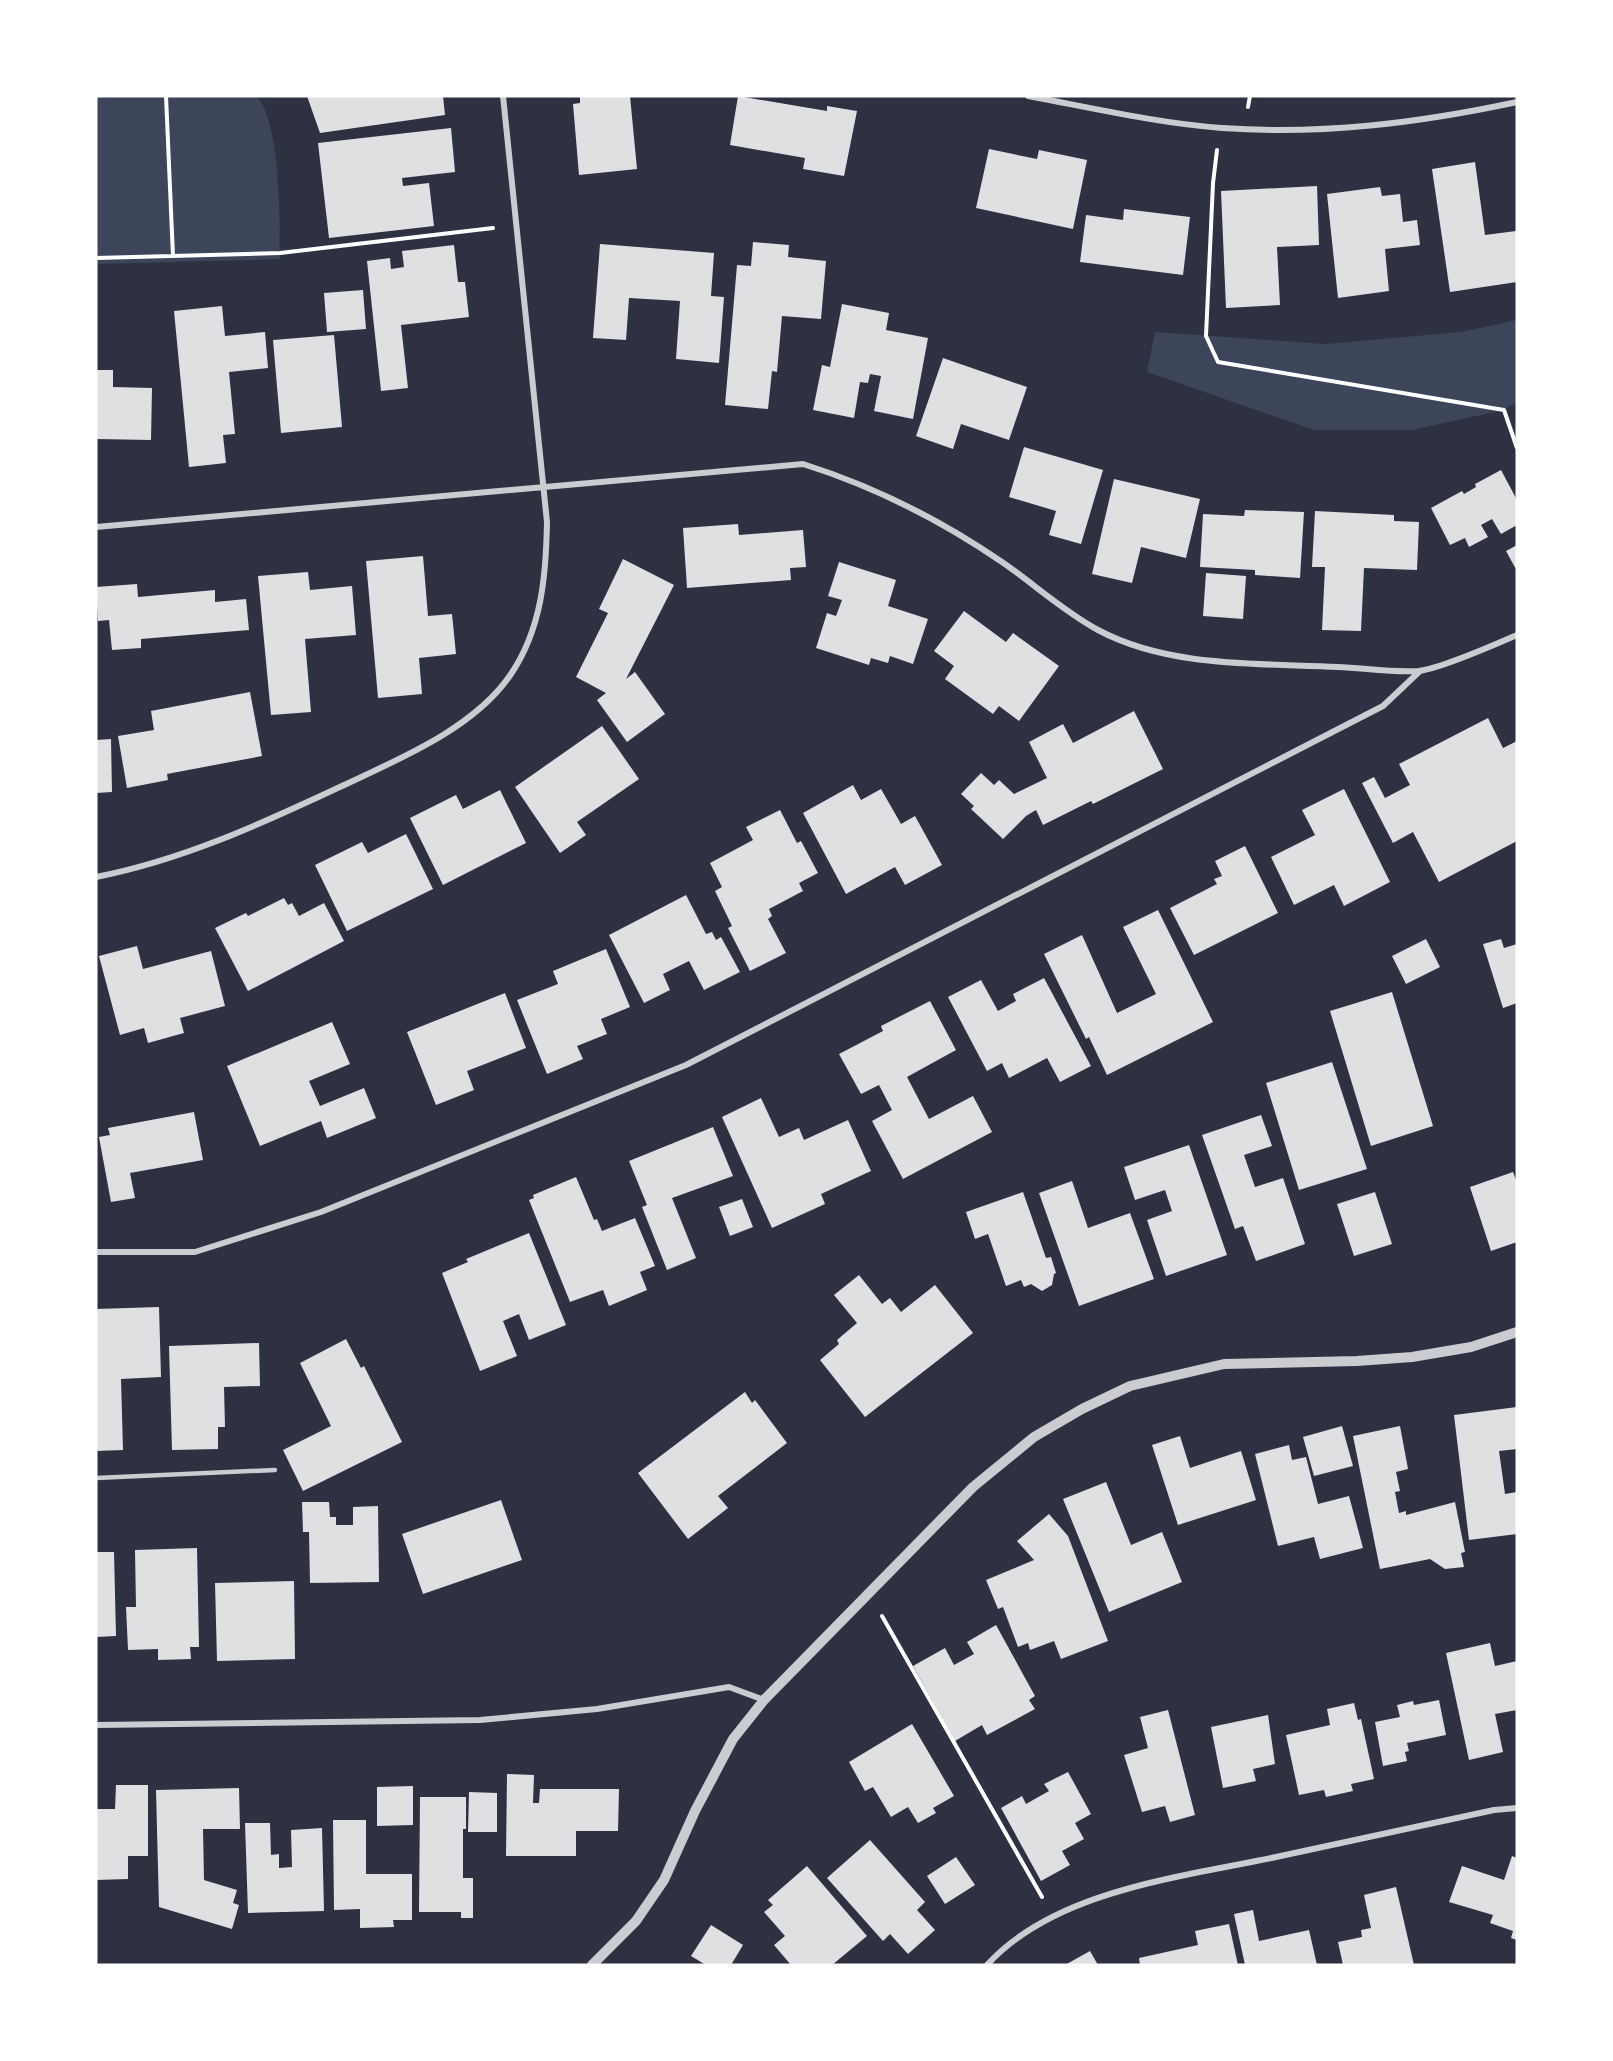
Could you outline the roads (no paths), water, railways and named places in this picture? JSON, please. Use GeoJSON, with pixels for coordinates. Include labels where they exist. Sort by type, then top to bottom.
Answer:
{"type":"FeatureCollection","features":[{"type":"Feature","properties":{"kind":"street"},"geometry":{"type":"LineString","coordinates":[[96,877],[157,862],[254,828],[411,753],[479,708],[511,675],[529,640],[540,608],[546,563],[547,522],[503,96]]}},
{"type":"Feature","properties":{"kind":"street"},"geometry":{"type":"LineString","coordinates":[[1028,96],[1154,120],[1220,128],[1349,129],[1442,118],[1517,102]]}},
{"type":"Feature","properties":{"kind":"street"},"geometry":{"type":"LineString","coordinates":[[96,526],[803,464],[852,479],[897,501],[1001,561],[1050,599],[1129,645],[1163,653],[1229,662],[1420,671]]}},
{"type":"Feature","properties":{"kind":"street"},"geometry":{"type":"LineString","coordinates":[[96,1252],[195,1252],[321,1212],[686,1065],[1383,706],[1420,671],[1517,635]]}},
{"type":"Feature","properties":{"kind":"street"},"geometry":{"type":"LineString","coordinates":[[592,1965],[636,1921],[658,1888],[695,1810],[734,1739],[764,1700],[973,1487],[1034,1437],[1082,1409],[1130,1386],[1224,1364],[1357,1361],[1412,1357],[1471,1347],[1517,1332]]}},
{"type":"Feature","properties":{"kind":"street"},"geometry":{"type":"LineString","coordinates":[[96,1725],[480,1720],[597,1709],[729,1687],[764,1700]]}},
{"type":"Feature","properties":{"kind":"street"},"geometry":{"type":"LineString","coordinates":[[987,1965],[996,1954],[1053,1916],[1124,1889],[1494,1810],[1517,1808]]}},
{"type":"Feature","properties":{"kind":"lane"},"geometry":{"type":"LineString","coordinates":[[96,1478],[275,1470]]}}]}
